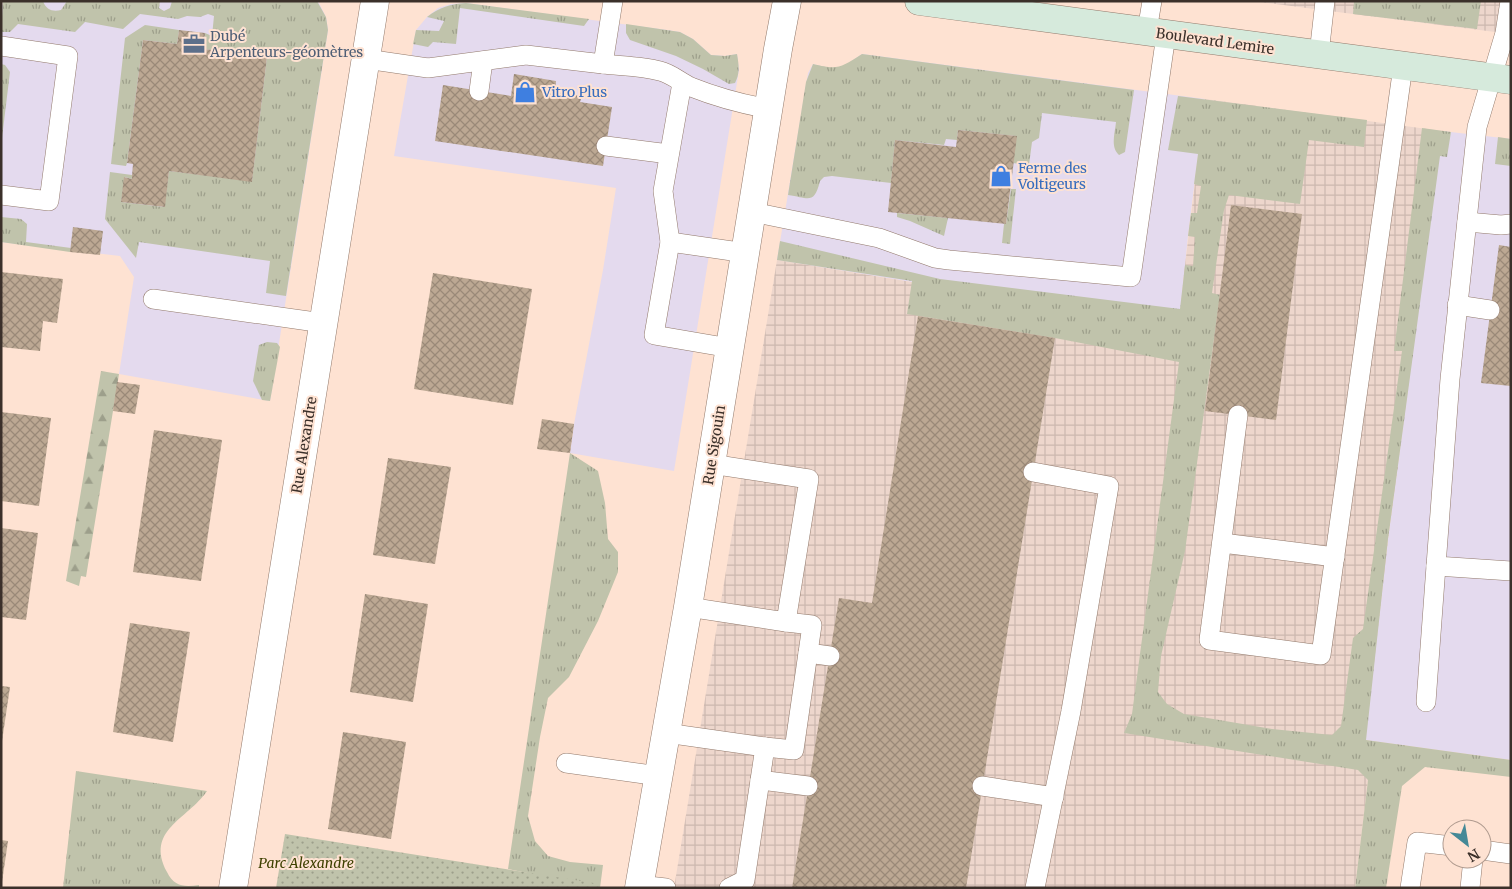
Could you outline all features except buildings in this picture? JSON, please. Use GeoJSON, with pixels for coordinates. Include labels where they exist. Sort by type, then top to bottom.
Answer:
{"type":"FeatureCollection","features":[{"type":"Feature","properties":{"kind":"main road","name":"Boulevard Lemire"},"geometry":{"type":"LineString","coordinates":[[921,1],[1501,79]]}},
{"type":"Feature","properties":{"kind":"street","name":"Rue Alexandre"},"geometry":{"type":"LineString","coordinates":[[233,888],[374,1]]}},
{"type":"Feature","properties":{"kind":"street","name":"Rue Sigouin"},"geometry":{"type":"LineString","coordinates":[[639,886],[688,607],[787,1]]}},
{"type":"Feature","properties":{"kind":"lane"},"geometry":{"type":"LineString","coordinates":[[603,64],[614,1]]}},
{"type":"Feature","properties":{"kind":"lane"},"geometry":{"type":"LineString","coordinates":[[752,212],[879,238],[935,258],[1131,277],[1156,33],[1152,1]]}},
{"type":"Feature","properties":{"kind":"lane"},"geometry":{"type":"LineString","coordinates":[[1319,54],[1325,1]]}},
{"type":"Feature","properties":{"kind":"lane"},"geometry":{"type":"LineString","coordinates":[[1426,702],[1450,379],[1477,128],[1501,79],[1510,1]]}},
{"type":"Feature","properties":{"kind":"lane"},"geometry":{"type":"LineString","coordinates":[[1,46],[68,56],[49,201],[1,195]]}},
{"type":"Feature","properties":{"kind":"lane"},"geometry":{"type":"LineString","coordinates":[[366,59],[428,68],[526,55],[660,71],[673,76],[682,83],[739,103],[769,109]]}},
{"type":"Feature","properties":{"kind":"lane"},"geometry":{"type":"LineString","coordinates":[[479,91],[483,61]]}},
{"type":"Feature","properties":{"kind":"lane"},"geometry":{"type":"LineString","coordinates":[[1238,415],[1210,640],[1321,655],[1403,66]]}},
{"type":"Feature","properties":{"kind":"lane"},"geometry":{"type":"LineString","coordinates":[[682,83],[663,191],[670,242],[654,335],[730,348]]}},
{"type":"Feature","properties":{"kind":"lane"},"geometry":{"type":"LineString","coordinates":[[606,146],[669,154]]}},
{"type":"Feature","properties":{"kind":"lane"},"geometry":{"type":"LineString","coordinates":[[1467,222],[1501,226],[1511,224]]}},
{"type":"Feature","properties":{"kind":"lane"},"geometry":{"type":"LineString","coordinates":[[670,242],[746,253]]}},
{"type":"Feature","properties":{"kind":"lane"},"geometry":{"type":"LineString","coordinates":[[153,299],[323,323]]}},
{"type":"Feature","properties":{"kind":"lane"},"geometry":{"type":"LineString","coordinates":[[1458,305],[1490,310]]}},
{"type":"Feature","properties":{"kind":"lane"},"geometry":{"type":"LineString","coordinates":[[711,464],[808,479],[786,622]]}},
{"type":"Feature","properties":{"kind":"lane"},"geometry":{"type":"LineString","coordinates":[[1033,472],[1109,486],[1071,711],[1035,888]]}},
{"type":"Feature","properties":{"kind":"lane"},"geometry":{"type":"LineString","coordinates":[[1222,543],[1335,557]]}},
{"type":"Feature","properties":{"kind":"lane"},"geometry":{"type":"LineString","coordinates":[[1436,566],[1511,572]]}},
{"type":"Feature","properties":{"kind":"lane"},"geometry":{"type":"LineString","coordinates":[[666,733],[794,750],[812,625],[688,607]]}},
{"type":"Feature","properties":{"kind":"lane"},"geometry":{"type":"LineString","coordinates":[[808,653],[830,656]]}},
{"type":"Feature","properties":{"kind":"lane"},"geometry":{"type":"LineString","coordinates":[[730,888],[745,880],[765,747]]}},
{"type":"Feature","properties":{"kind":"lane"},"geometry":{"type":"LineString","coordinates":[[566,763],[659,776]]}},
{"type":"Feature","properties":{"kind":"lane"},"geometry":{"type":"LineString","coordinates":[[760,780],[808,786]]}},
{"type":"Feature","properties":{"kind":"lane"},"geometry":{"type":"LineString","coordinates":[[982,786],[1054,797]]}},
{"type":"Feature","properties":{"kind":"lane"},"geometry":{"type":"LineString","coordinates":[[1410,888],[1417,842],[1442,845]]}},
{"type":"Feature","properties":{"kind":"lane"},"geometry":{"type":"LineString","coordinates":[[1492,851],[1511,854]]}},
{"type":"Feature","properties":{"kind":"lane"},"geometry":{"type":"LineString","coordinates":[[1470,888],[1472,869]]}},
{"type":"Feature","properties":{"kind":"lane"},"geometry":{"type":"LineString","coordinates":[[639,886],[666,888]]}},
{"type":"Feature","properties":{"kind":"shaded area"},"geometry":{"type":"Polygon","coordinates":[[[3,1],[317,1],[319,3],[326,17],[328,30],[270,401],[119,374],[134,277],[120,256],[1,242],[1,13],[3,1]]]}},
{"type":"Feature","properties":{"kind":"shaded area"},"geometry":{"type":"Polygon","coordinates":[[[1253,1],[1511,1],[1511,34],[1353,14],[1253,1]]]}},
{"type":"Feature","properties":{"kind":"shaded area"},"geometry":{"type":"Polygon","coordinates":[[[466,3],[680,32],[693,39],[711,55],[725,56],[737,54],[739,70],[674,471],[570,453],[616,188],[394,156],[416,30],[438,8],[451,4],[466,3]]]}},
{"type":"Feature","properties":{"kind":"shaded area"},"geometry":{"type":"Polygon","coordinates":[[[862,54],[1205,99],[1179,326],[777,260],[808,73],[813,64],[832,69],[843,67],[862,54]]]}},
{"type":"Feature","properties":{"kind":"shaded area"},"geometry":{"type":"Polygon","coordinates":[[[1205,99],[1442,131],[1388,539],[1364,752],[1368,780],[1355,888],[674,888],[777,260],[1179,326],[1205,99]]]}},
{"type":"Feature","properties":{"kind":"shaded area"},"geometry":{"type":"Polygon","coordinates":[[[1442,131],[1511,139],[1511,760],[1365,740],[1388,539],[1442,131]]]}},
{"type":"Feature","properties":{"kind":"green space"},"geometry":{"type":"Polygon","coordinates":[[[3,1],[43,1],[50,10],[55,11],[61,10],[67,1],[160,1],[159,8],[164,11],[170,8],[172,1],[317,1],[326,17],[328,30],[286,296],[266,293],[270,261],[139,242],[136,258],[105,219],[110,172],[132,175],[132,179],[125,177],[121,202],[164,207],[169,171],[252,181],[267,57],[204,49],[205,33],[212,36],[214,16],[208,14],[200,17],[187,16],[178,19],[140,14],[123,29],[85,22],[75,32],[18,24],[10,32],[1,32],[3,1]]]}},
{"type":"Feature","properties":{"kind":"green space"},"geometry":{"type":"Polygon","coordinates":[[[1354,1],[1481,1],[1477,29],[1353,14],[1354,1]]]}},
{"type":"Feature","properties":{"kind":"green space"},"geometry":{"type":"Polygon","coordinates":[[[466,3],[589,19],[584,26],[460,8],[456,44],[433,42],[428,47],[413,44],[416,30],[439,31],[444,21],[427,17],[445,7],[466,3]]]}},
{"type":"Feature","properties":{"kind":"green space"},"geometry":{"type":"Polygon","coordinates":[[[626,24],[680,32],[693,39],[711,55],[725,56],[737,54],[739,69],[735,83],[729,84],[676,56],[630,40],[626,33],[626,24]]]}},
{"type":"Feature","properties":{"kind":"green space"},"geometry":{"type":"Polygon","coordinates":[[[145,25],[179,30],[177,44],[143,40],[127,163],[126,166],[111,164],[125,38],[145,25]]]}},
{"type":"Feature","properties":{"kind":"green space"},"geometry":{"type":"Polygon","coordinates":[[[862,54],[1134,90],[1125,152],[1119,155],[1116,152],[1114,140],[1116,122],[1042,113],[1039,138],[1032,142],[1029,165],[1013,163],[1016,136],[958,130],[957,140],[946,139],[944,145],[895,140],[891,183],[832,176],[824,177],[820,181],[813,197],[806,198],[788,195],[806,82],[813,64],[828,67],[839,66],[862,54]]]}},
{"type":"Feature","properties":{"kind":"green space"},"geometry":{"type":"Polygon","coordinates":[[[1,64],[5,65],[10,72],[1,146],[1,64]]]}},
{"type":"Feature","properties":{"kind":"green space"},"geometry":{"type":"Polygon","coordinates":[[[1178,96],[1367,120],[1364,147],[1309,140],[1300,204],[1229,195],[1224,210],[1212,293],[1220,295],[1185,551],[1161,656],[1158,692],[1167,704],[1184,714],[1272,729],[1332,735],[1341,726],[1353,638],[1363,629],[1402,351],[1394,351],[1422,128],[1451,132],[1447,157],[1440,156],[1388,539],[1366,740],[1511,760],[1511,777],[1425,767],[1402,786],[1386,888],[1355,888],[1368,780],[1358,770],[1124,733],[1132,714],[1179,362],[1055,338],[907,314],[912,281],[777,260],[780,241],[940,279],[1180,309],[1185,265],[1193,266],[1195,237],[1188,236],[1191,213],[1197,213],[1201,186],[1194,184],[1198,154],[1168,150],[1178,96]]]}},
{"type":"Feature","properties":{"kind":"green space"},"geometry":{"type":"Polygon","coordinates":[[[1498,137],[1511,139],[1511,166],[1495,164],[1498,137]]]}},
{"type":"Feature","properties":{"kind":"green space"},"geometry":{"type":"Polygon","coordinates":[[[1011,189],[1016,189],[1010,244],[1002,243],[1011,189]]]}},
{"type":"Feature","properties":{"kind":"green space"},"geometry":{"type":"Polygon","coordinates":[[[897,213],[948,218],[944,236],[897,217],[897,213]]]}},
{"type":"Feature","properties":{"kind":"green space"},"geometry":{"type":"Polygon","coordinates":[[[1,217],[21,219],[27,224],[26,242],[71,248],[70,252],[1,242],[1,217]]]}},
{"type":"Feature","properties":{"kind":"green space"},"geometry":{"type":"Polygon","coordinates":[[[267,342],[277,343],[280,347],[270,401],[262,400],[253,381],[259,345],[267,342]]]}},
{"type":"Feature","properties":{"kind":"green space"},"geometry":{"type":"Polygon","coordinates":[[[101,371],[119,374],[86,577],[81,576],[79,586],[66,581],[101,371]]]}},
{"type":"Feature","properties":{"kind":"green space"},"geometry":{"type":"Polygon","coordinates":[[[570,453],[598,471],[605,503],[608,539],[618,552],[618,572],[598,621],[569,677],[548,698],[528,816],[535,841],[548,856],[570,862],[603,865],[600,888],[508,869],[570,453]]]}},
{"type":"Feature","properties":{"kind":"green space"},"geometry":{"type":"Polygon","coordinates":[[[76,771],[207,791],[171,827],[161,846],[162,858],[167,872],[173,881],[185,886],[199,885],[199,888],[63,888],[76,771]]]}},
{"type":"Feature","properties":{"kind":"green space","name":"Parc Alexandre"},"geometry":{"type":"Polygon","coordinates":[[[285,834],[600,884],[600,888],[276,888],[285,834]]]}},
{"type":"Feature","properties":{"kind":"place","name":"Dubé Arpenteurs-géomètres"},"geometry":{"type":"Point","coordinates":[194,44]}},
{"type":"Feature","properties":{"kind":"place","name":"Vitro Plus"},"geometry":{"type":"Point","coordinates":[525,92]}},
{"type":"Feature","properties":{"kind":"place","name":"Ferme des Voltigeurs"},"geometry":{"type":"Point","coordinates":[1001,176]}}]}
